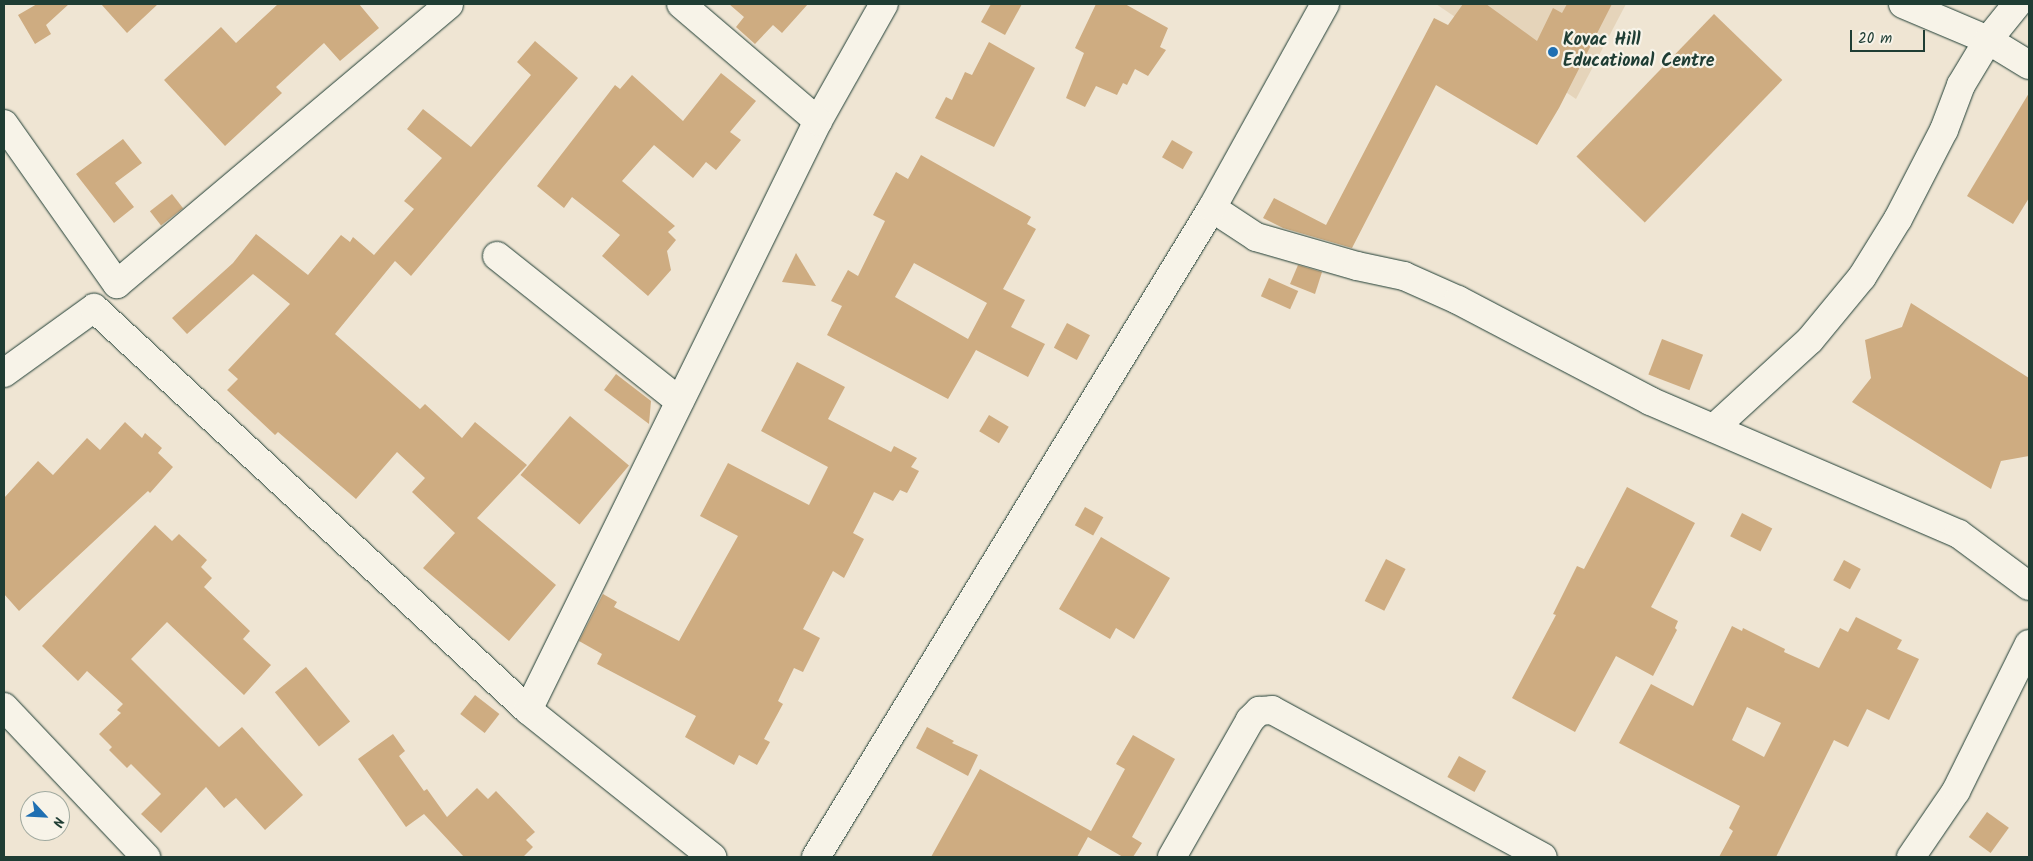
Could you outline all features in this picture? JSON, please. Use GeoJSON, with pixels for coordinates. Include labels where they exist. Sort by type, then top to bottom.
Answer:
{"type":"FeatureCollection","features":[{"type":"Feature","properties":{"kind":"street"},"geometry":{"type":"LineString","coordinates":[[4,373],[94,308],[116,284],[449,4]]}},
{"type":"Feature","properties":{"kind":"street"},"geometry":{"type":"LineString","coordinates":[[681,4],[818,121]]}},
{"type":"Feature","properties":{"kind":"street"},"geometry":{"type":"LineString","coordinates":[[528,710],[818,121],[884,4]]}},
{"type":"Feature","properties":{"kind":"street"},"geometry":{"type":"LineString","coordinates":[[816,857],[1212,208],[1325,4]]}},
{"type":"Feature","properties":{"kind":"street"},"geometry":{"type":"LineString","coordinates":[[1903,4],[1988,40],[2029,65]]}},
{"type":"Feature","properties":{"kind":"street"},"geometry":{"type":"LineString","coordinates":[[1714,428],[1810,340],[1862,277],[1898,219],[1944,130],[1962,85],[1988,40],[2017,4]]}},
{"type":"Feature","properties":{"kind":"street"},"geometry":{"type":"LineString","coordinates":[[4,124],[116,284]]}},
{"type":"Feature","properties":{"kind":"street"},"geometry":{"type":"LineString","coordinates":[[1212,208],[1256,237],[1357,266],[1404,276],[1458,300],[1650,401],[1959,534],[2029,586]]}},
{"type":"Feature","properties":{"kind":"street"},"geometry":{"type":"LineString","coordinates":[[496,256],[679,401]]}},
{"type":"Feature","properties":{"kind":"street"},"geometry":{"type":"LineString","coordinates":[[94,308],[528,710],[712,857]]}},
{"type":"Feature","properties":{"kind":"street"},"geometry":{"type":"LineString","coordinates":[[1911,857],[1956,790],[2029,644]]}},
{"type":"Feature","properties":{"kind":"street"},"geometry":{"type":"LineString","coordinates":[[4,707],[146,857]]}},
{"type":"Feature","properties":{"kind":"street"},"geometry":{"type":"LineString","coordinates":[[1172,857],[1250,720],[1259,711],[1272,710],[1543,857]]}},
{"type":"Feature","properties":{"kind":"shaded area","name":"Kovac Hill Educational Centre"},"geometry":{"type":"Polygon","coordinates":[[[1436,4],[1626,4],[1576,99],[1436,4]]]}},
{"type":"Feature","properties":{"kind":"building"},"geometry":{"type":"Polygon","coordinates":[[[37,4],[69,4],[46,25],[51,34],[35,44],[18,15],[37,4]]]}},
{"type":"Feature","properties":{"kind":"building"},"geometry":{"type":"Polygon","coordinates":[[[101,4],[158,4],[127,33],[101,4]]]}},
{"type":"Feature","properties":{"kind":"building"},"geometry":{"type":"Polygon","coordinates":[[[278,4],[359,4],[379,28],[340,61],[324,43],[276,87],[282,93],[225,146],[164,80],[221,27],[236,43],[278,4]]]}},
{"type":"Feature","properties":{"kind":"building"},"geometry":{"type":"Polygon","coordinates":[[[729,4],[808,4],[782,33],[773,25],[755,44],[736,27],[744,17],[729,4]]]}},
{"type":"Feature","properties":{"kind":"building"},"geometry":{"type":"Polygon","coordinates":[[[991,4],[1022,4],[1005,35],[981,22],[991,4]]]}},
{"type":"Feature","properties":{"kind":"building"},"geometry":{"type":"Polygon","coordinates":[[[1096,4],[1125,4],[1168,28],[1160,47],[1166,50],[1148,76],[1135,69],[1127,85],[1123,83],[1117,95],[1096,86],[1085,107],[1066,98],[1084,53],[1075,48],[1096,4]]]}},
{"type":"Feature","properties":{"kind":"building"},"geometry":{"type":"Polygon","coordinates":[[[1463,4],[1486,4],[1537,41],[1553,8],[1562,13],[1567,4],[1612,4],[1559,108],[1537,145],[1436,85],[1352,248],[1283,228],[1263,218],[1274,198],[1326,225],[1434,18],[1448,25],[1463,4]]]}},
{"type":"Feature","properties":{"kind":"building"},"geometry":{"type":"Polygon","coordinates":[[[1714,14],[1782,80],[1645,222],[1576,156],[1714,14]]]}},
{"type":"Feature","properties":{"kind":"building"},"geometry":{"type":"Polygon","coordinates":[[[535,41],[578,78],[411,276],[395,261],[335,334],[420,409],[425,404],[462,438],[475,422],[527,465],[477,518],[556,585],[509,641],[423,568],[455,533],[412,492],[425,478],[397,452],[356,499],[278,432],[275,435],[227,390],[238,379],[228,370],[290,304],[253,274],[187,334],[172,318],[233,263],[256,234],[308,275],[341,235],[350,242],[353,237],[374,255],[414,209],[404,201],[442,158],[407,129],[423,109],[471,147],[531,75],[517,62],[535,41]]]}},
{"type":"Feature","properties":{"kind":"building"},"geometry":{"type":"Polygon","coordinates":[[[989,42],[1035,68],[994,147],[935,118],[946,97],[952,100],[965,72],[972,75],[989,42]]]}},
{"type":"Feature","properties":{"kind":"building"},"geometry":{"type":"Polygon","coordinates":[[[721,73],[756,101],[730,132],[741,140],[716,170],[706,162],[693,178],[654,145],[622,181],[675,226],[668,232],[676,240],[667,251],[671,270],[648,296],[602,256],[620,235],[572,197],[564,208],[537,186],[615,85],[620,89],[632,75],[683,121],[721,73]]]}},
{"type":"Feature","properties":{"kind":"building"},"geometry":{"type":"Polygon","coordinates":[[[2029,93],[2029,198],[2013,224],[1967,196],[2029,93]]]}},
{"type":"Feature","properties":{"kind":"building"},"geometry":{"type":"Polygon","coordinates":[[[123,139],[142,163],[115,183],[134,207],[114,223],[76,174],[123,139]]]}},
{"type":"Feature","properties":{"kind":"building"},"geometry":{"type":"Polygon","coordinates":[[[1172,140],[1193,152],[1183,169],[1162,157],[1172,140]]]}},
{"type":"Feature","properties":{"kind":"building"},"geometry":{"type":"Polygon","coordinates":[[[921,155],[1031,217],[1027,224],[1036,229],[1003,289],[1025,300],[1011,327],[1045,344],[1028,377],[976,350],[948,399],[827,335],[842,306],[831,301],[848,270],[858,276],[885,221],[873,215],[896,172],[908,179],[921,155]],[[914,263],[895,297],[968,339],[987,303],[914,263]]]}},
{"type":"Feature","properties":{"kind":"building"},"geometry":{"type":"Polygon","coordinates":[[[172,194],[183,208],[161,225],[150,211],[172,194]]]}},
{"type":"Feature","properties":{"kind":"building"},"geometry":{"type":"Polygon","coordinates":[[[796,253],[816,286],[782,282],[796,253]]]}},
{"type":"Feature","properties":{"kind":"building"},"geometry":{"type":"Polygon","coordinates":[[[1298,265],[1322,272],[1315,294],[1290,284],[1298,265]]]}},
{"type":"Feature","properties":{"kind":"building"},"geometry":{"type":"Polygon","coordinates":[[[1269,278],[1298,291],[1290,309],[1261,296],[1269,278]]]}},
{"type":"Feature","properties":{"kind":"building"},"geometry":{"type":"Polygon","coordinates":[[[1911,303],[2029,378],[2029,456],[2001,461],[1991,489],[1852,402],[1871,378],[1865,340],[1902,327],[1911,303]]]}},
{"type":"Feature","properties":{"kind":"building"},"geometry":{"type":"Polygon","coordinates":[[[1067,323],[1090,335],[1077,360],[1054,348],[1067,323]]]}},
{"type":"Feature","properties":{"kind":"building"},"geometry":{"type":"Polygon","coordinates":[[[1662,339],[1703,355],[1689,390],[1648,374],[1662,339]]]}},
{"type":"Feature","properties":{"kind":"building"},"geometry":{"type":"Polygon","coordinates":[[[797,362],[845,387],[828,419],[891,452],[894,446],[917,458],[911,467],[919,471],[907,493],[900,490],[893,501],[874,492],[853,533],[864,539],[844,578],[833,571],[803,629],[820,638],[803,672],[794,668],[778,701],[783,704],[764,739],[770,742],[757,765],[739,755],[734,765],[685,737],[696,716],[597,664],[602,654],[579,641],[603,594],[617,602],[614,607],[679,641],[738,536],[700,516],[728,463],[809,505],[828,467],[761,431],[797,362]]]}},
{"type":"Feature","properties":{"kind":"building"},"geometry":{"type":"Polygon","coordinates":[[[616,374],[651,401],[649,424],[604,390],[616,374]]]}},
{"type":"Feature","properties":{"kind":"building"},"geometry":{"type":"Polygon","coordinates":[[[989,415],[1009,427],[999,443],[979,431],[989,415]]]}},
{"type":"Feature","properties":{"kind":"building"},"geometry":{"type":"Polygon","coordinates":[[[570,416],[629,465],[579,524],[521,475],[570,416]]]}},
{"type":"Feature","properties":{"kind":"building"},"geometry":{"type":"Polygon","coordinates":[[[125,422],[142,438],[145,433],[162,448],[158,453],[173,467],[150,493],[148,491],[19,611],[4,594],[4,498],[38,461],[53,475],[87,438],[100,450],[125,422]]]}},
{"type":"Feature","properties":{"kind":"building"},"geometry":{"type":"Polygon","coordinates":[[[1627,487],[1695,523],[1651,607],[1678,621],[1675,628],[1677,630],[1653,676],[1616,656],[1575,732],[1512,698],[1556,615],[1553,614],[1577,566],[1584,569],[1627,487]]]}},
{"type":"Feature","properties":{"kind":"building"},"geometry":{"type":"Polygon","coordinates":[[[1085,507],[1103,517],[1093,536],[1075,525],[1085,507]]]}},
{"type":"Feature","properties":{"kind":"building"},"geometry":{"type":"Polygon","coordinates":[[[1742,513],[1772,528],[1760,552],[1730,536],[1742,513]]]}},
{"type":"Feature","properties":{"kind":"building"},"geometry":{"type":"Polygon","coordinates":[[[155,525],[172,541],[179,534],[207,560],[201,567],[212,578],[204,587],[250,631],[243,639],[271,665],[244,695],[167,622],[131,659],[219,747],[242,727],[303,795],[265,830],[236,798],[224,808],[206,787],[161,833],[141,814],[161,794],[131,764],[127,768],[109,750],[112,747],[99,734],[121,713],[117,710],[123,704],[87,671],[78,681],[42,646],[155,525]]]}},
{"type":"Feature","properties":{"kind":"building"},"geometry":{"type":"Polygon","coordinates":[[[1101,537],[1170,578],[1134,639],[1116,628],[1110,639],[1059,609],[1101,537]]]}},
{"type":"Feature","properties":{"kind":"building"},"geometry":{"type":"Polygon","coordinates":[[[1386,559],[1406,569],[1384,611],[1365,601],[1386,559]]]}},
{"type":"Feature","properties":{"kind":"building"},"geometry":{"type":"Polygon","coordinates":[[[1844,560],[1861,569],[1850,589],[1833,580],[1844,560]]]}},
{"type":"Feature","properties":{"kind":"building"},"geometry":{"type":"Polygon","coordinates":[[[1856,617],[1902,640],[1897,649],[1919,659],[1889,720],[1867,709],[1848,747],[1834,740],[1776,857],[1719,857],[1733,831],[1729,828],[1740,806],[1619,743],[1651,684],[1693,706],[1732,626],[1742,631],[1743,628],[1785,649],[1784,652],[1819,668],[1840,628],[1848,632],[1856,617]],[[1747,707],[1732,740],[1764,757],[1781,723],[1747,707]]]}},
{"type":"Feature","properties":{"kind":"building"},"geometry":{"type":"Polygon","coordinates":[[[306,667],[350,721],[319,747],[275,692],[306,667]]]}},
{"type":"Feature","properties":{"kind":"building"},"geometry":{"type":"Polygon","coordinates":[[[475,695],[499,714],[485,733],[460,714],[475,695]]]}},
{"type":"Feature","properties":{"kind":"building"},"geometry":{"type":"Polygon","coordinates":[[[927,727],[954,741],[952,743],[978,755],[968,776],[916,748],[927,727]]]}},
{"type":"Feature","properties":{"kind":"building"},"geometry":{"type":"Polygon","coordinates":[[[393,734],[405,751],[399,756],[424,791],[427,789],[447,817],[477,788],[488,799],[496,791],[535,832],[526,840],[533,847],[523,857],[464,857],[424,814],[406,827],[358,759],[393,734]]]}},
{"type":"Feature","properties":{"kind":"building"},"geometry":{"type":"Polygon","coordinates":[[[1133,735],[1175,759],[1132,837],[1142,843],[1133,857],[1123,857],[1088,837],[1077,857],[931,857],[980,769],[1091,831],[1125,769],[1116,764],[1133,735]]]}},
{"type":"Feature","properties":{"kind":"building"},"geometry":{"type":"Polygon","coordinates":[[[1459,756],[1486,771],[1474,792],[1447,777],[1459,756]]]}},
{"type":"Feature","properties":{"kind":"building"},"geometry":{"type":"Polygon","coordinates":[[[1987,812],[2009,828],[1991,853],[1969,837],[1987,812]]]}},
{"type":"Feature","properties":{"kind":"place","name":"Kovac Hill Educational Centre"},"geometry":{"type":"Point","coordinates":[1553,52]}}]}
